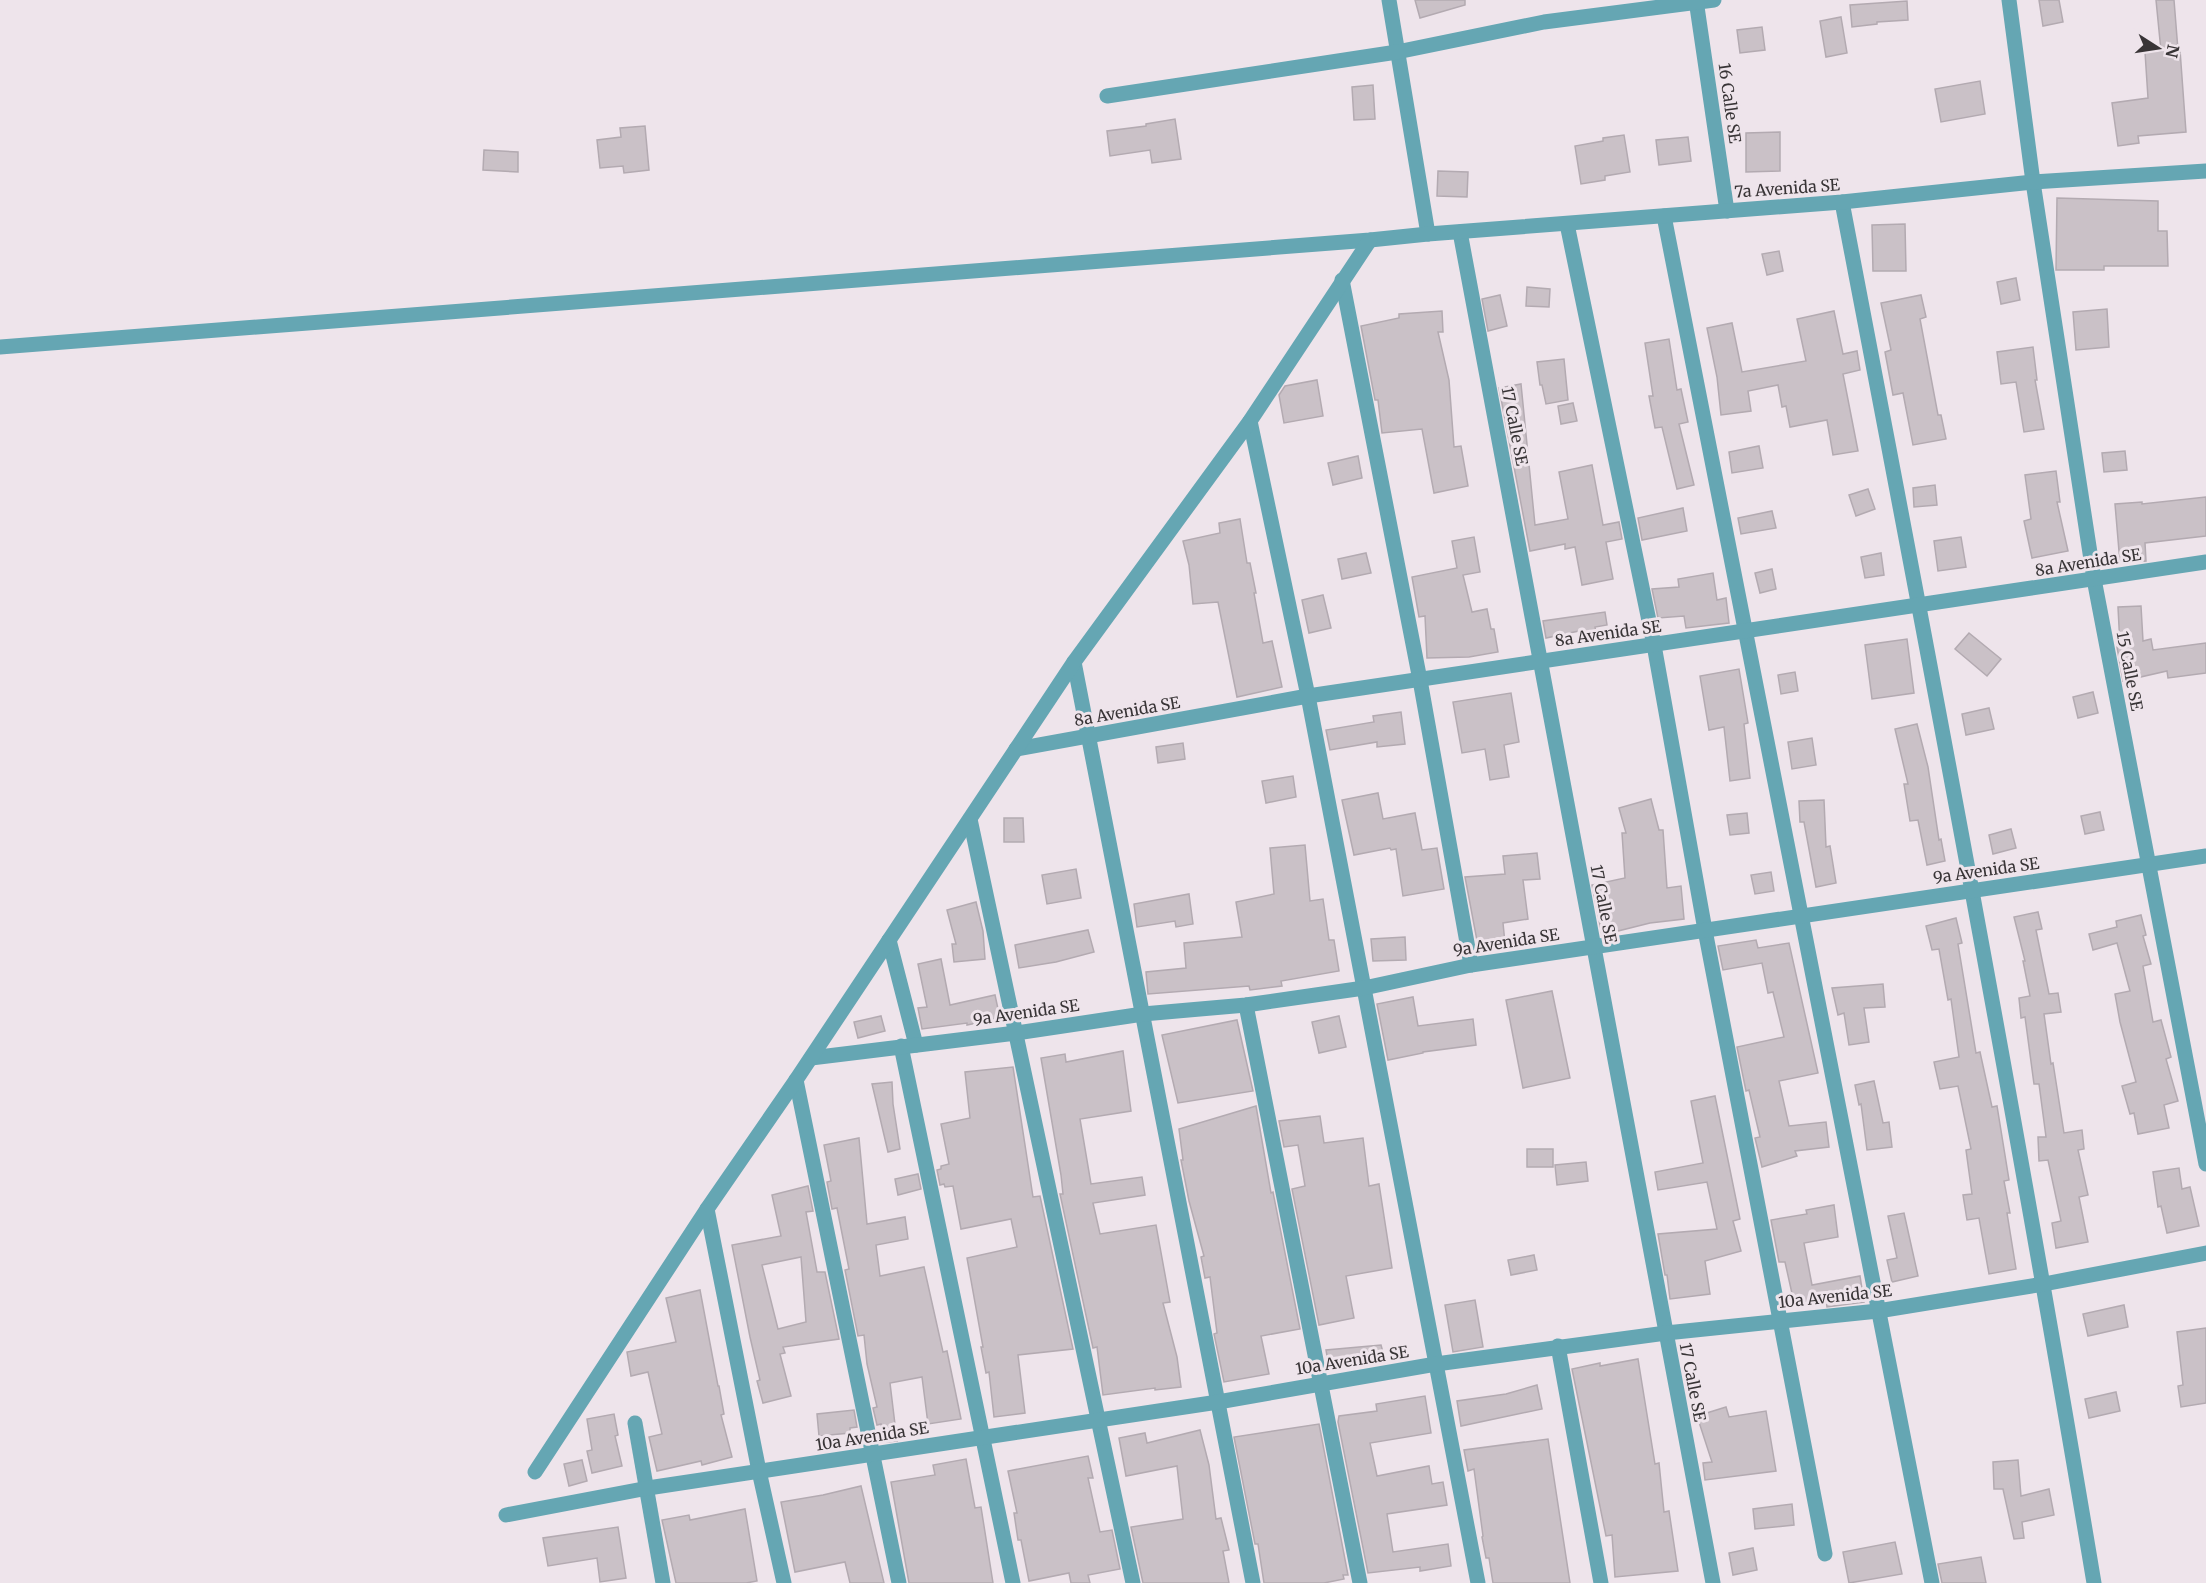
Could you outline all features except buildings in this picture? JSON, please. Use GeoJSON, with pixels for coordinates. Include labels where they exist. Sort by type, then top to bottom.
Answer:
{"type":"FeatureCollection","features":[{"type":"Feature","properties":{"kind":"street"},"geometry":{"type":"LineString","coordinates":[[1389,0],[1428,234]]}},
{"type":"Feature","properties":{"kind":"street"},"geometry":{"type":"LineString","coordinates":[[1107,96],[1397,52],[1545,22],[1714,0]]}},
{"type":"Feature","properties":{"kind":"street","name":"15 Calle SE"},"geometry":{"type":"LineString","coordinates":[[2009,0],[2033,182],[2094,579],[2206,1164]]}},
{"type":"Feature","properties":{"kind":"street","name":"16 Calle SE"},"geometry":{"type":"LineString","coordinates":[[1696,1],[1727,211]]}},
{"type":"Feature","properties":{"kind":"street","name":"7a Avenida SE"},"geometry":{"type":"LineString","coordinates":[[0,346],[1842,202],[2033,182],[2206,171]]}},
{"type":"Feature","properties":{"kind":"street"},"geometry":{"type":"LineString","coordinates":[[1842,202],[1973,890],[2044,1284],[2094,1583]]}},
{"type":"Feature","properties":{"kind":"street"},"geometry":{"type":"LineString","coordinates":[[1664,216],[1932,1583]]}},
{"type":"Feature","properties":{"kind":"street"},"geometry":{"type":"LineString","coordinates":[[1567,224],[1654,645],[1705,930],[1825,1554]]}},
{"type":"Feature","properties":{"kind":"street","name":"17 Calle SE"},"geometry":{"type":"LineString","coordinates":[[1460,232],[1713,1583]]}},
{"type":"Feature","properties":{"kind":"street"},"geometry":{"type":"LineString","coordinates":[[535,1472],[707,1209],[811,1058],[1074,662],[1250,421],[1370,240]]}},
{"type":"Feature","properties":{"kind":"street"},"geometry":{"type":"LineString","coordinates":[[1342,280],[1420,680],[1471,965]]}},
{"type":"Feature","properties":{"kind":"street"},"geometry":{"type":"LineString","coordinates":[[1250,421],[1308,696],[1478,1583]]}},
{"type":"Feature","properties":{"kind":"street","name":"8a Avenida SE"},"geometry":{"type":"LineString","coordinates":[[1016,749],[1308,696],[2206,562]]}},
{"type":"Feature","properties":{"kind":"street"},"geometry":{"type":"LineString","coordinates":[[1074,662],[1253,1583]]}},
{"type":"Feature","properties":{"kind":"street"},"geometry":{"type":"LineString","coordinates":[[970,819],[1133,1583]]}},
{"type":"Feature","properties":{"kind":"street","name":"9a Avenida SE"},"geometry":{"type":"LineString","coordinates":[[811,1058],[1016,1033],[1143,1014],[1246,1005],[1364,988],[1471,965],[2206,856]]}},
{"type":"Feature","properties":{"kind":"street"},"geometry":{"type":"LineString","coordinates":[[889,940],[982,1438],[1013,1583]]}},
{"type":"Feature","properties":{"kind":"street"},"geometry":{"type":"LineString","coordinates":[[1246,1005],[1360,1583]]}},
{"type":"Feature","properties":{"kind":"street"},"geometry":{"type":"LineString","coordinates":[[796,1080],[899,1583]]}},
{"type":"Feature","properties":{"kind":"street"},"geometry":{"type":"LineString","coordinates":[[707,1209],[759,1472],[784,1583]]}},
{"type":"Feature","properties":{"kind":"street","name":"10a Avenida SE"},"geometry":{"type":"LineString","coordinates":[[506,1515],[648,1488],[1218,1402],[1436,1364],[1666,1333],[1878,1311],[2044,1284],[2206,1253]]}},
{"type":"Feature","properties":{"kind":"street"},"geometry":{"type":"LineString","coordinates":[[1558,1346],[1601,1583]]}},
{"type":"Feature","properties":{"kind":"street"},"geometry":{"type":"LineString","coordinates":[[635,1423],[663,1583]]}}]}
